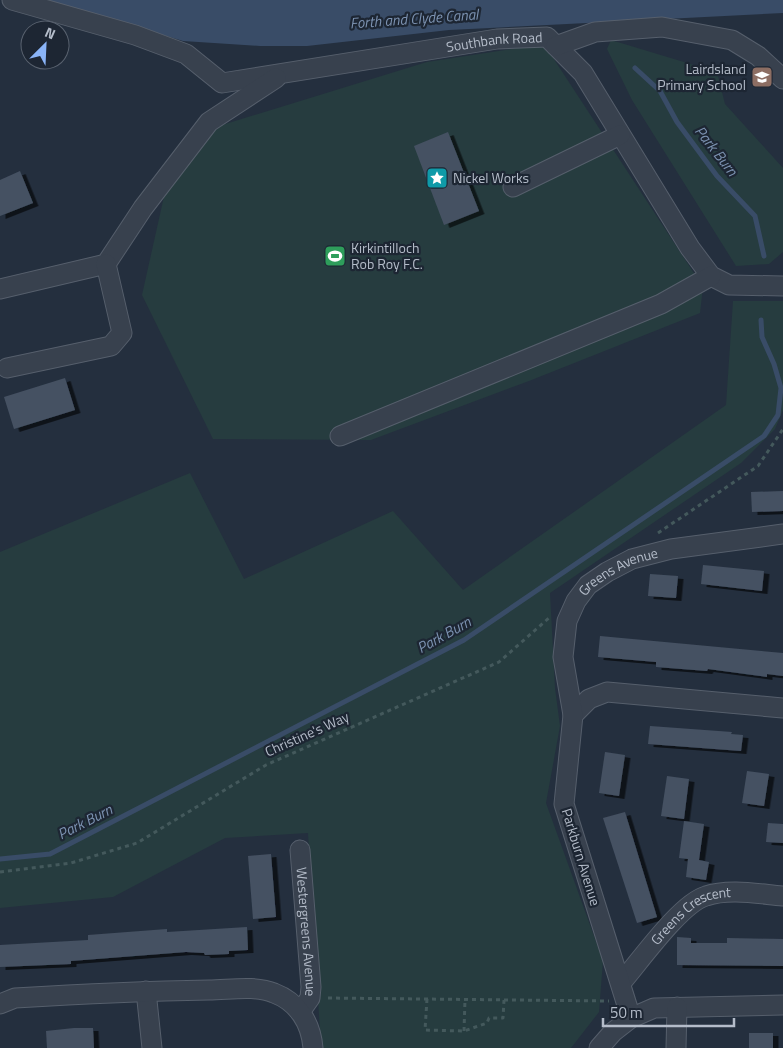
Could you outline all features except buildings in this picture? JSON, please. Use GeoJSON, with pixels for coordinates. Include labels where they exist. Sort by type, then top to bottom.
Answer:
{"type":"FeatureCollection","features":[{"type":"Feature","properties":{"kind":"street","name":"Southbank Road"},"geometry":{"type":"LineString","coordinates":[[12,0],[135,35],[186,54],[222,83],[497,39],[547,37],[584,73],[690,248],[711,276],[729,285],[783,286]]}},
{"type":"Feature","properties":{"kind":"street"},"geometry":{"type":"LineString","coordinates":[[556,46],[595,32],[662,27],[732,40],[758,56],[783,79]]}},
{"type":"Feature","properties":{"kind":"street"},"geometry":{"type":"LineString","coordinates":[[0,289],[106,264],[143,208],[209,122],[283,74]]}},
{"type":"Feature","properties":{"kind":"street"},"geometry":{"type":"LineString","coordinates":[[514,187],[620,135]]}},
{"type":"Feature","properties":{"kind":"street"},"geometry":{"type":"LineString","coordinates":[[7,368],[111,346],[118,340],[122,333],[106,264]]}},
{"type":"Feature","properties":{"kind":"street"},"geometry":{"type":"LineString","coordinates":[[340,436],[661,304],[711,276]]}},
{"type":"Feature","properties":{"kind":"street","name":"Greens Avenue"},"geometry":{"type":"LineString","coordinates":[[573,715],[563,658],[567,621],[576,600],[588,585],[607,572],[632,559],[663,551],[783,534]]}},
{"type":"Feature","properties":{"kind":"street"},"geometry":{"type":"LineString","coordinates":[[573,715],[589,699],[607,692],[783,708]]}},
{"type":"Feature","properties":{"kind":"street","name":"Parkburn Avenue"},"geometry":{"type":"LineString","coordinates":[[573,715],[564,804],[626,1001]]}},
{"type":"Feature","properties":{"kind":"street","name":"Westergreens Avenue"},"geometry":{"type":"LineString","coordinates":[[300,850],[311,987],[305,1005],[313,1048]]}},
{"type":"Feature","properties":{"kind":"street","name":"Greens Crescent"},"geometry":{"type":"LineString","coordinates":[[626,1001],[689,904],[706,896],[730,893],[783,896]]}},
{"type":"Feature","properties":{"kind":"street","name":"Westergreens Avenue"},"geometry":{"type":"LineString","coordinates":[[0,1004],[15,998],[146,991],[254,989],[272,992],[305,1005]]}},
{"type":"Feature","properties":{"kind":"street"},"geometry":{"type":"LineString","coordinates":[[146,991],[152,1048]]}},
{"type":"Feature","properties":{"kind":"street"},"geometry":{"type":"LineString","coordinates":[[599,1048],[613,1032],[626,1001],[654,1008],[783,1005]]}},
{"type":"Feature","properties":{"kind":"street"},"geometry":{"type":"LineString","coordinates":[[676,1048],[677,1006]]}},
{"type":"Feature","properties":{"kind":"path"},"geometry":{"type":"LineString","coordinates":[[652,537],[758,466],[783,430]]}},
{"type":"Feature","properties":{"kind":"path","name":"Christine's Way"},"geometry":{"type":"LineString","coordinates":[[0,872],[71,864],[137,843],[266,765],[499,662],[552,615]]}},
{"type":"Feature","properties":{"kind":"path"},"geometry":{"type":"LineString","coordinates":[[426,999],[425,1030],[464,1031],[487,1023],[489,1018],[503,1018],[504,1000]]}},
{"type":"Feature","properties":{"kind":"path"},"geometry":{"type":"LineString","coordinates":[[305,1005],[426,999],[626,1001]]}},
{"type":"Feature","properties":{"kind":"path"},"geometry":{"type":"LineString","coordinates":[[464,1031],[465,1000]]}},
{"type":"Feature","properties":{"kind":"green space"},"geometry":{"type":"Polygon","coordinates":[[[611,40],[717,72],[725,104],[783,168],[783,252],[769,264],[736,266],[632,100],[607,49],[611,40]]]}},
{"type":"Feature","properties":{"kind":"green space"},"geometry":{"type":"Polygon","coordinates":[[[544,44],[703,287],[700,313],[529,381],[371,440],[213,439],[142,295],[169,174],[219,126],[427,62],[544,44]]]}},
{"type":"Feature","properties":{"kind":"green space"},"geometry":{"type":"Polygon","coordinates":[[[733,301],[783,301],[783,410],[775,429],[741,463],[550,593],[555,688],[560,726],[546,803],[603,961],[599,1012],[571,1048],[321,1048],[308,833],[225,838],[113,897],[0,908],[0,552],[190,473],[244,579],[393,511],[463,590],[726,405],[733,301]]]}},
{"type":"Feature","properties":{"kind":"water","name":"Forth and Clyde Canal"},"geometry":{"type":"Polygon","coordinates":[[[47,0],[783,0],[783,13],[449,30],[307,46],[260,46],[183,41],[47,0]]]}},
{"type":"Feature","properties":{"kind":"waterway","name":"Park Burn"},"geometry":{"type":"LineString","coordinates":[[635,68],[660,91],[677,122],[717,176],[755,216],[764,256]]}},
{"type":"Feature","properties":{"kind":"waterway","name":"Park Burn"},"geometry":{"type":"LineString","coordinates":[[0,859],[50,854],[464,640],[764,436],[778,415],[781,388],[774,364],[762,337],[761,320]]}},
{"type":"Feature","properties":{"kind":"place","name":"Lairdsland Primary School"},"geometry":{"type":"Point","coordinates":[762,77]}},
{"type":"Feature","properties":{"kind":"place","name":"Nickel Works"},"geometry":{"type":"Point","coordinates":[437,178]}},
{"type":"Feature","properties":{"kind":"place","name":"Kirkintilloch Rob Roy F.C."},"geometry":{"type":"Point","coordinates":[335,256]}}]}
